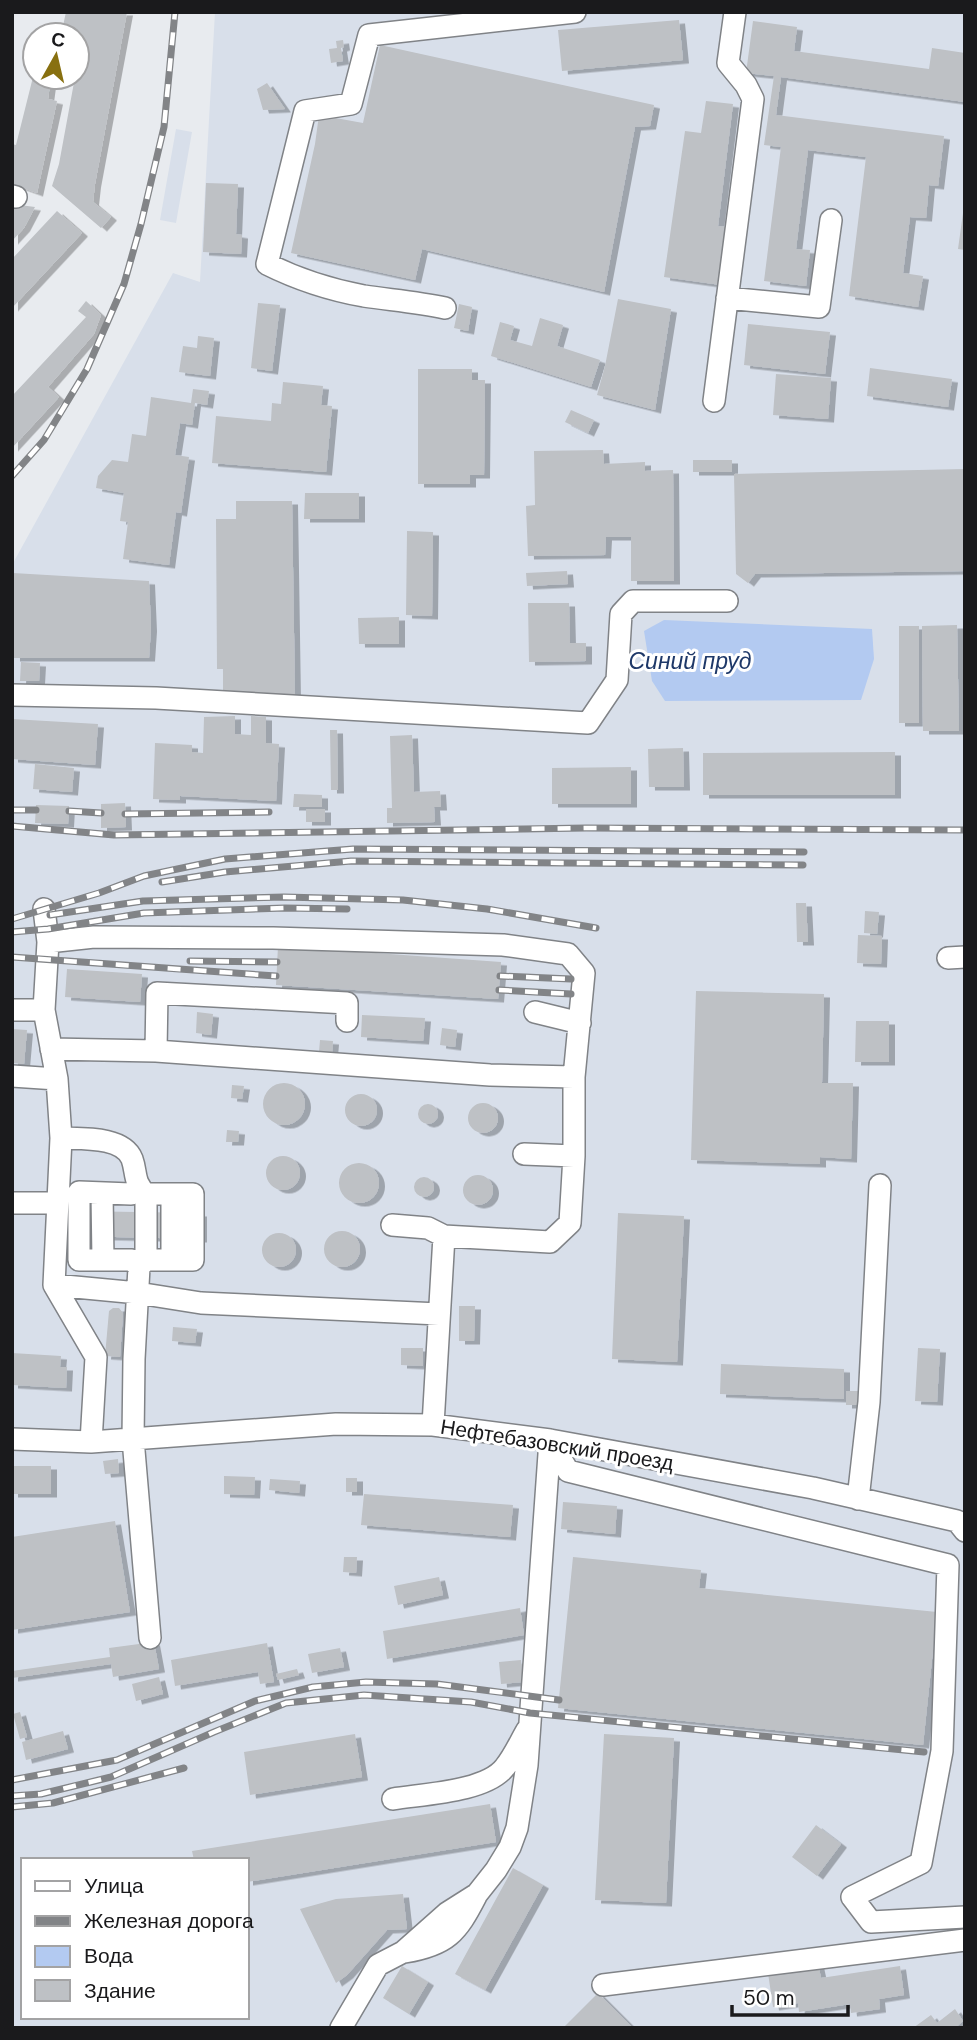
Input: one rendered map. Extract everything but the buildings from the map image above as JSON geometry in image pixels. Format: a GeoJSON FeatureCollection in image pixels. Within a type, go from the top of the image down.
{"type":"FeatureCollection","features":[{"type":"Feature","properties":{"kind":"street"},"geometry":{"type":"LineString","coordinates":[[445,309],[418,302],[363,295],[293,277],[267,264],[305,111],[351,104],[369,36],[575,12]]}},
{"type":"Feature","properties":{"kind":"street"},"geometry":{"type":"LineString","coordinates":[[714,401],[753,99],[746,85],[728,63],[735,12]]}},
{"type":"Feature","properties":{"kind":"street"},"geometry":{"type":"LineString","coordinates":[[727,298],[819,307],[831,220]]}},
{"type":"Feature","properties":{"kind":"street"},"geometry":{"type":"LineString","coordinates":[[12,695],[156,698],[588,723],[617,680],[621,614],[634,601],[727,601]]}},
{"type":"Feature","properties":{"kind":"street"},"geometry":{"type":"LineString","coordinates":[[44,909],[48,942],[44,1010],[57,1079],[61,1138],[54,1285],[96,1357],[91,1442]]}},
{"type":"Feature","properties":{"kind":"street"},"geometry":{"type":"LineString","coordinates":[[48,942],[94,937],[273,938],[503,945],[568,954],[584,973],[574,1077],[574,1156],[570,1223],[550,1242],[444,1236],[428,1228],[392,1225]]}},
{"type":"Feature","properties":{"kind":"street"},"geometry":{"type":"LineString","coordinates":[[156,1051],[157,993],[347,1003],[347,1021]]}},
{"type":"Feature","properties":{"kind":"street"},"geometry":{"type":"LineString","coordinates":[[12,1010],[44,1010]]}},
{"type":"Feature","properties":{"kind":"street"},"geometry":{"type":"LineString","coordinates":[[535,1012],[580,1023]]}},
{"type":"Feature","properties":{"kind":"street"},"geometry":{"type":"LineString","coordinates":[[51,1049],[156,1051],[490,1075],[574,1077]]}},
{"type":"Feature","properties":{"kind":"street"},"geometry":{"type":"LineString","coordinates":[[12,1076],[57,1079]]}},
{"type":"Feature","properties":{"kind":"street"},"geometry":{"type":"LineString","coordinates":[[61,1138],[113,1142],[131,1156],[138,1191],[139,1262],[133,1439],[150,1638]]}},
{"type":"Feature","properties":{"kind":"street"},"geometry":{"type":"LineString","coordinates":[[524,1154],[574,1156]]}},
{"type":"Feature","properties":{"kind":"street"},"geometry":{"type":"LineString","coordinates":[[858,1499],[869,1402],[880,1185]]}},
{"type":"Feature","properties":{"kind":"street"},"geometry":{"type":"LineString","coordinates":[[138,1191],[193,1194],[193,1260],[103,1260],[102,1193],[138,1191]]}},
{"type":"Feature","properties":{"kind":"street"},"geometry":{"type":"LineString","coordinates":[[12,1203],[58,1203]]}},
{"type":"Feature","properties":{"kind":"street"},"geometry":{"type":"LineString","coordinates":[[433,1425],[444,1236]]}},
{"type":"Feature","properties":{"kind":"street"},"geometry":{"type":"LineString","coordinates":[[54,1285],[138,1293],[201,1303],[439,1314]]}},
{"type":"Feature","properties":{"kind":"street","name":"Нефтебазовский проезд"},"geometry":{"type":"LineString","coordinates":[[12,1439],[91,1442],[336,1424],[433,1425],[550,1440],[962,1520]]}},
{"type":"Feature","properties":{"kind":"street"},"geometry":{"type":"LineString","coordinates":[[341,2028],[378,1965],[403,1952],[427,1948],[445,1940],[463,1921],[477,1894],[510,1846],[517,1828],[523,1799],[530,1725],[550,1440]]}},
{"type":"Feature","properties":{"kind":"street"},"geometry":{"type":"LineString","coordinates":[[550,1440],[568,1471],[948,1566],[942,1752],[921,1863],[852,1897],[871,1922],[965,1917]]}},
{"type":"Feature","properties":{"kind":"street"},"geometry":{"type":"LineString","coordinates":[[393,1799],[471,1787],[492,1780],[505,1768],[530,1725]]}},
{"type":"Feature","properties":{"kind":"street"},"geometry":{"type":"LineString","coordinates":[[603,1985],[965,1940]]}},
{"type":"Feature","properties":{"kind":"shaded area"},"geometry":{"type":"Polygon","coordinates":[[[215,12],[965,12],[965,2028],[12,2028],[12,565],[173,273],[200,282],[215,12]]]}},
{"type":"Feature","properties":{"kind":"shaded area"},"geometry":{"type":"Polygon","coordinates":[[[176,129],[192,132],[176,223],[160,220],[176,129]]]}},
{"type":"Feature","properties":{"kind":"water","name":"Синий пруд"},"geometry":{"type":"Polygon","coordinates":[[[664,620],[872,629],[874,659],[861,700],[665,701],[652,681],[644,631],[664,620]]]}},
{"type":"Feature","properties":{"kind":"railway"},"geometry":{"type":"LineString","coordinates":[[12,476],[44,440],[87,369],[124,284],[164,127],[175,12]]}},
{"type":"Feature","properties":{"kind":"railway"},"geometry":{"type":"LineString","coordinates":[[12,810],[36,810]]}},
{"type":"Feature","properties":{"kind":"railway"},"geometry":{"type":"LineString","coordinates":[[69,811],[101,813]]}},
{"type":"Feature","properties":{"kind":"railway"},"geometry":{"type":"LineString","coordinates":[[125,814],[269,812]]}},
{"type":"Feature","properties":{"kind":"railway"},"geometry":{"type":"LineString","coordinates":[[12,826],[114,835],[586,828],[965,830]]}},
{"type":"Feature","properties":{"kind":"railway"},"geometry":{"type":"LineString","coordinates":[[12,919],[99,893],[144,876],[225,859],[353,849],[804,852]]}},
{"type":"Feature","properties":{"kind":"railway"},"geometry":{"type":"LineString","coordinates":[[162,882],[225,872],[351,861],[803,865]]}},
{"type":"Feature","properties":{"kind":"railway"},"geometry":{"type":"LineString","coordinates":[[50,915],[143,901],[284,897],[403,900],[487,909],[596,928]]}},
{"type":"Feature","properties":{"kind":"railway"},"geometry":{"type":"LineString","coordinates":[[12,932],[48,929],[144,913],[285,908],[347,909]]}},
{"type":"Feature","properties":{"kind":"railway"},"geometry":{"type":"LineString","coordinates":[[12,957],[276,976]]}},
{"type":"Feature","properties":{"kind":"railway"},"geometry":{"type":"LineString","coordinates":[[190,961],[277,962]]}},
{"type":"Feature","properties":{"kind":"railway"},"geometry":{"type":"LineString","coordinates":[[500,976],[571,979]]}},
{"type":"Feature","properties":{"kind":"railway"},"geometry":{"type":"LineString","coordinates":[[499,990],[571,994]]}},
{"type":"Feature","properties":{"kind":"railway"},"geometry":{"type":"LineString","coordinates":[[12,1780],[117,1760],[255,1701],[313,1687],[366,1682],[437,1684],[559,1700]]}},
{"type":"Feature","properties":{"kind":"railway"},"geometry":{"type":"LineString","coordinates":[[12,1796],[41,1794],[111,1777],[286,1703],[364,1695],[471,1702],[530,1713],[924,1752]]}},
{"type":"Feature","properties":{"kind":"railway"},"geometry":{"type":"LineString","coordinates":[[12,1807],[53,1803],[184,1768]]}}]}
